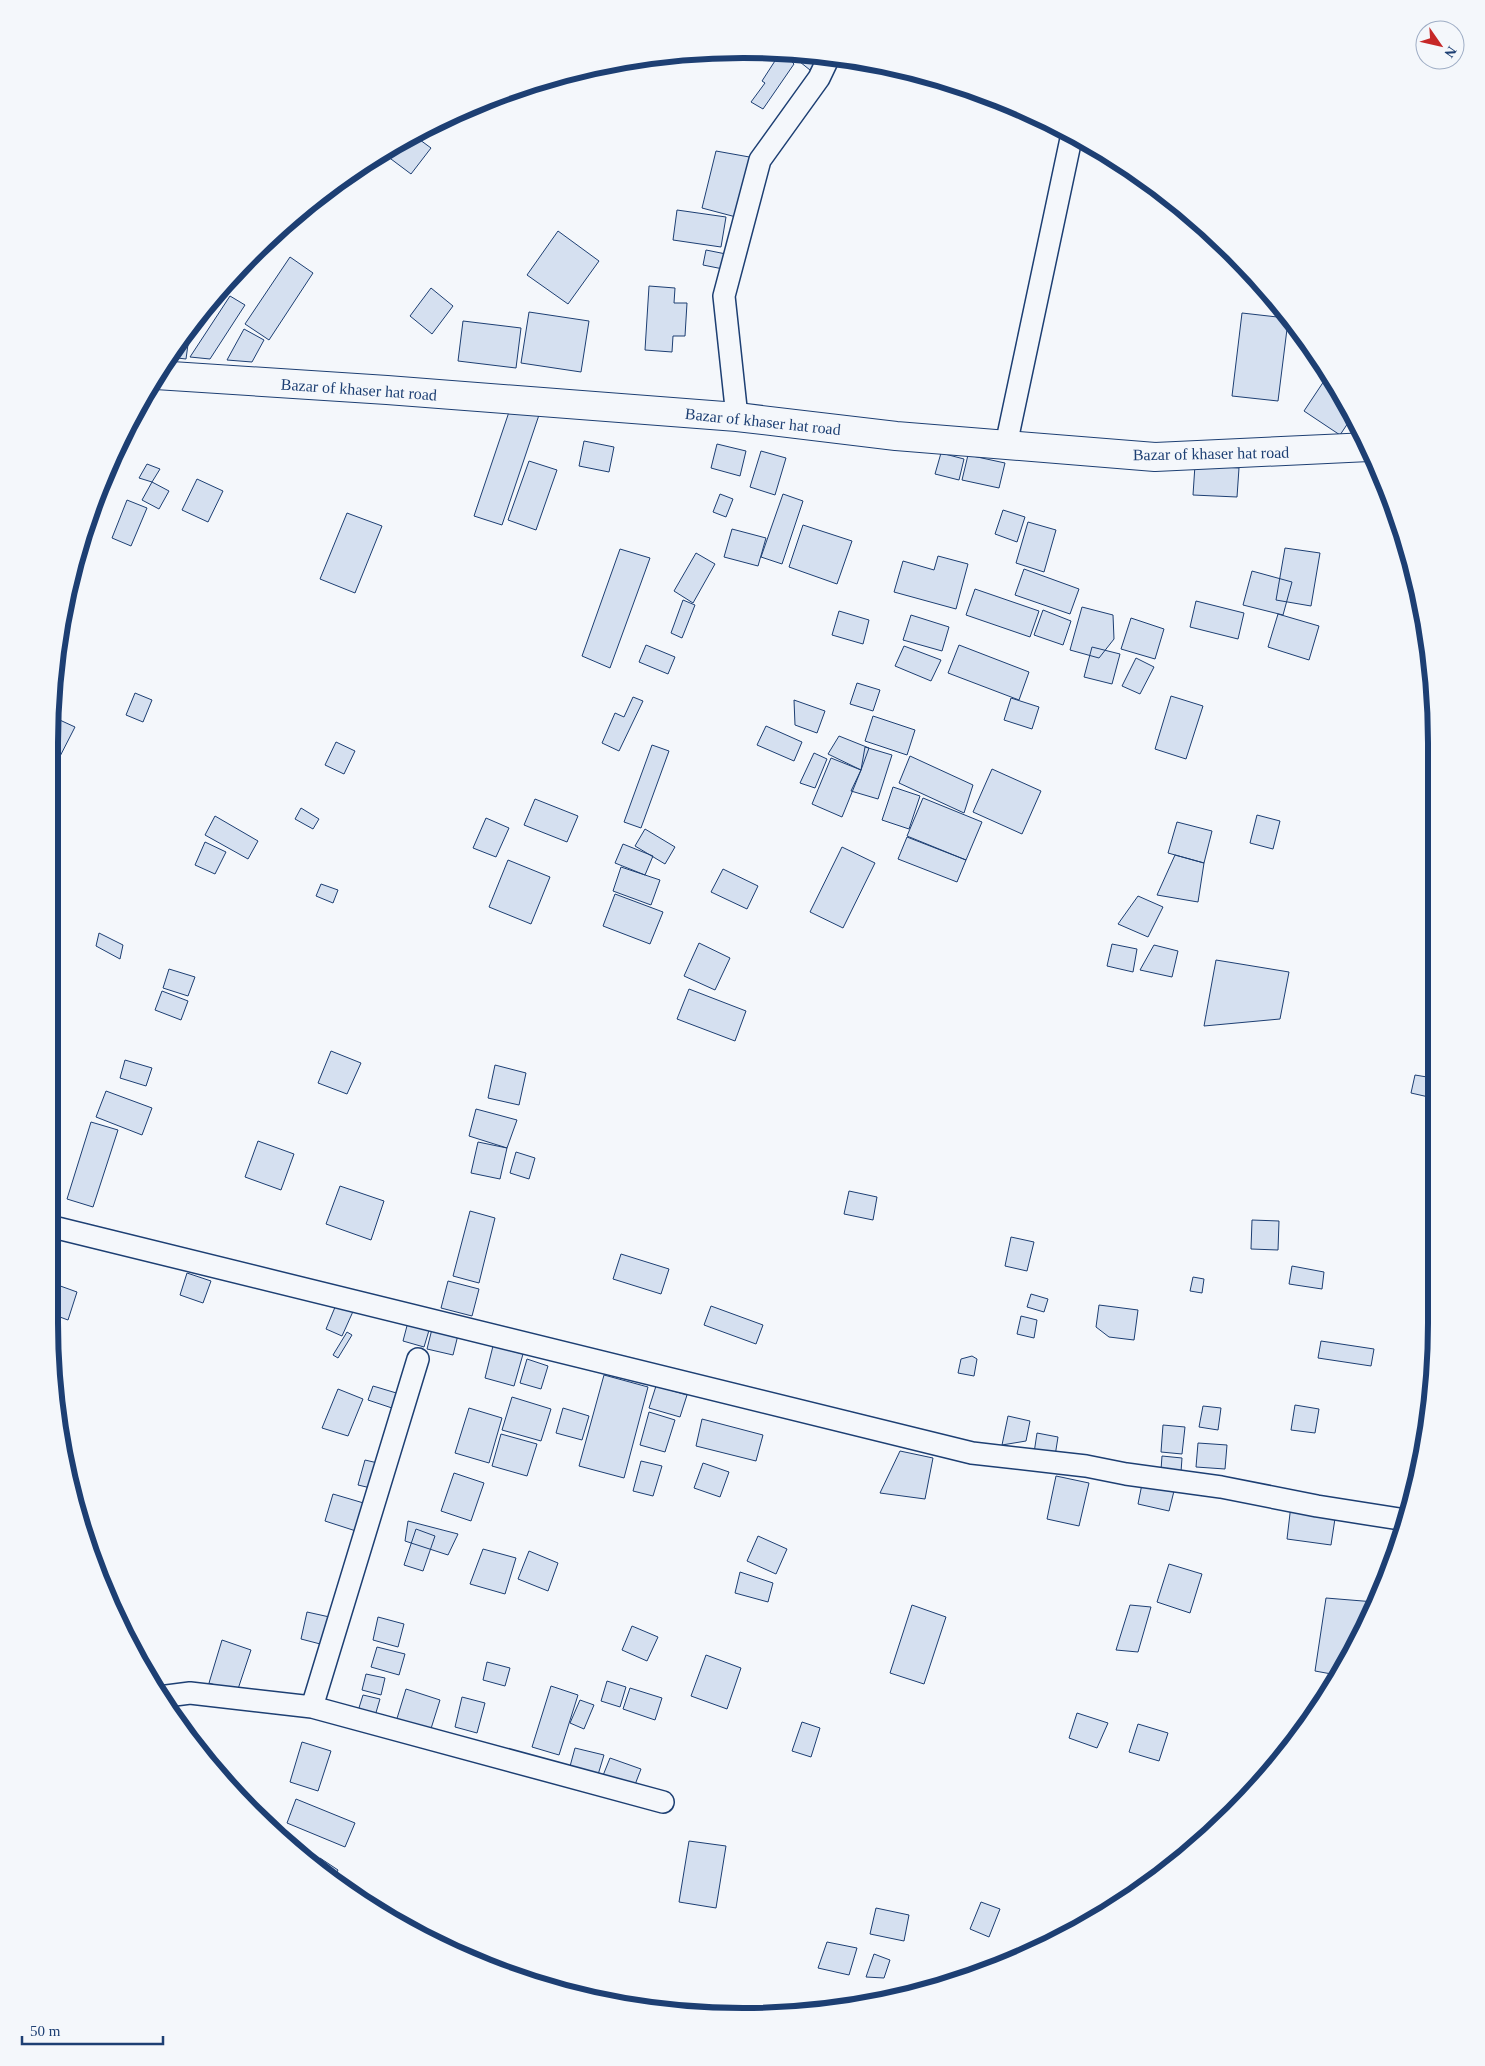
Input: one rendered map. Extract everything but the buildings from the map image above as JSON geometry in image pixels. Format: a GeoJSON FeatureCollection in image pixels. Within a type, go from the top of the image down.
{"type":"FeatureCollection","features":[{"type":"Feature","properties":{"kind":"main road","name":"Bazar of khaser hat road"},"geometry":{"type":"LineString","coordinates":[[164,376],[387,390],[737,417],[896,436],[1155,457],[1360,447]]}},
{"type":"Feature","properties":{"kind":"street"},"geometry":{"type":"LineString","coordinates":[[737,417],[724,296],[760,160],[819,78],[826,63]]}},
{"type":"Feature","properties":{"kind":"street"},"geometry":{"type":"LineString","coordinates":[[1006,445],[1070,141]]}},
{"type":"Feature","properties":{"kind":"street"},"geometry":{"type":"LineString","coordinates":[[58,1228],[972,1453],[1086,1466],[1126,1474],[1220,1487],[1317,1506],[1399,1519]]}},
{"type":"Feature","properties":{"kind":"street"},"geometry":{"type":"LineString","coordinates":[[312,1707],[418,1359]]}},
{"type":"Feature","properties":{"kind":"street"},"geometry":{"type":"LineString","coordinates":[[168,1696],[190,1693],[312,1707],[663,1802]]}}]}
